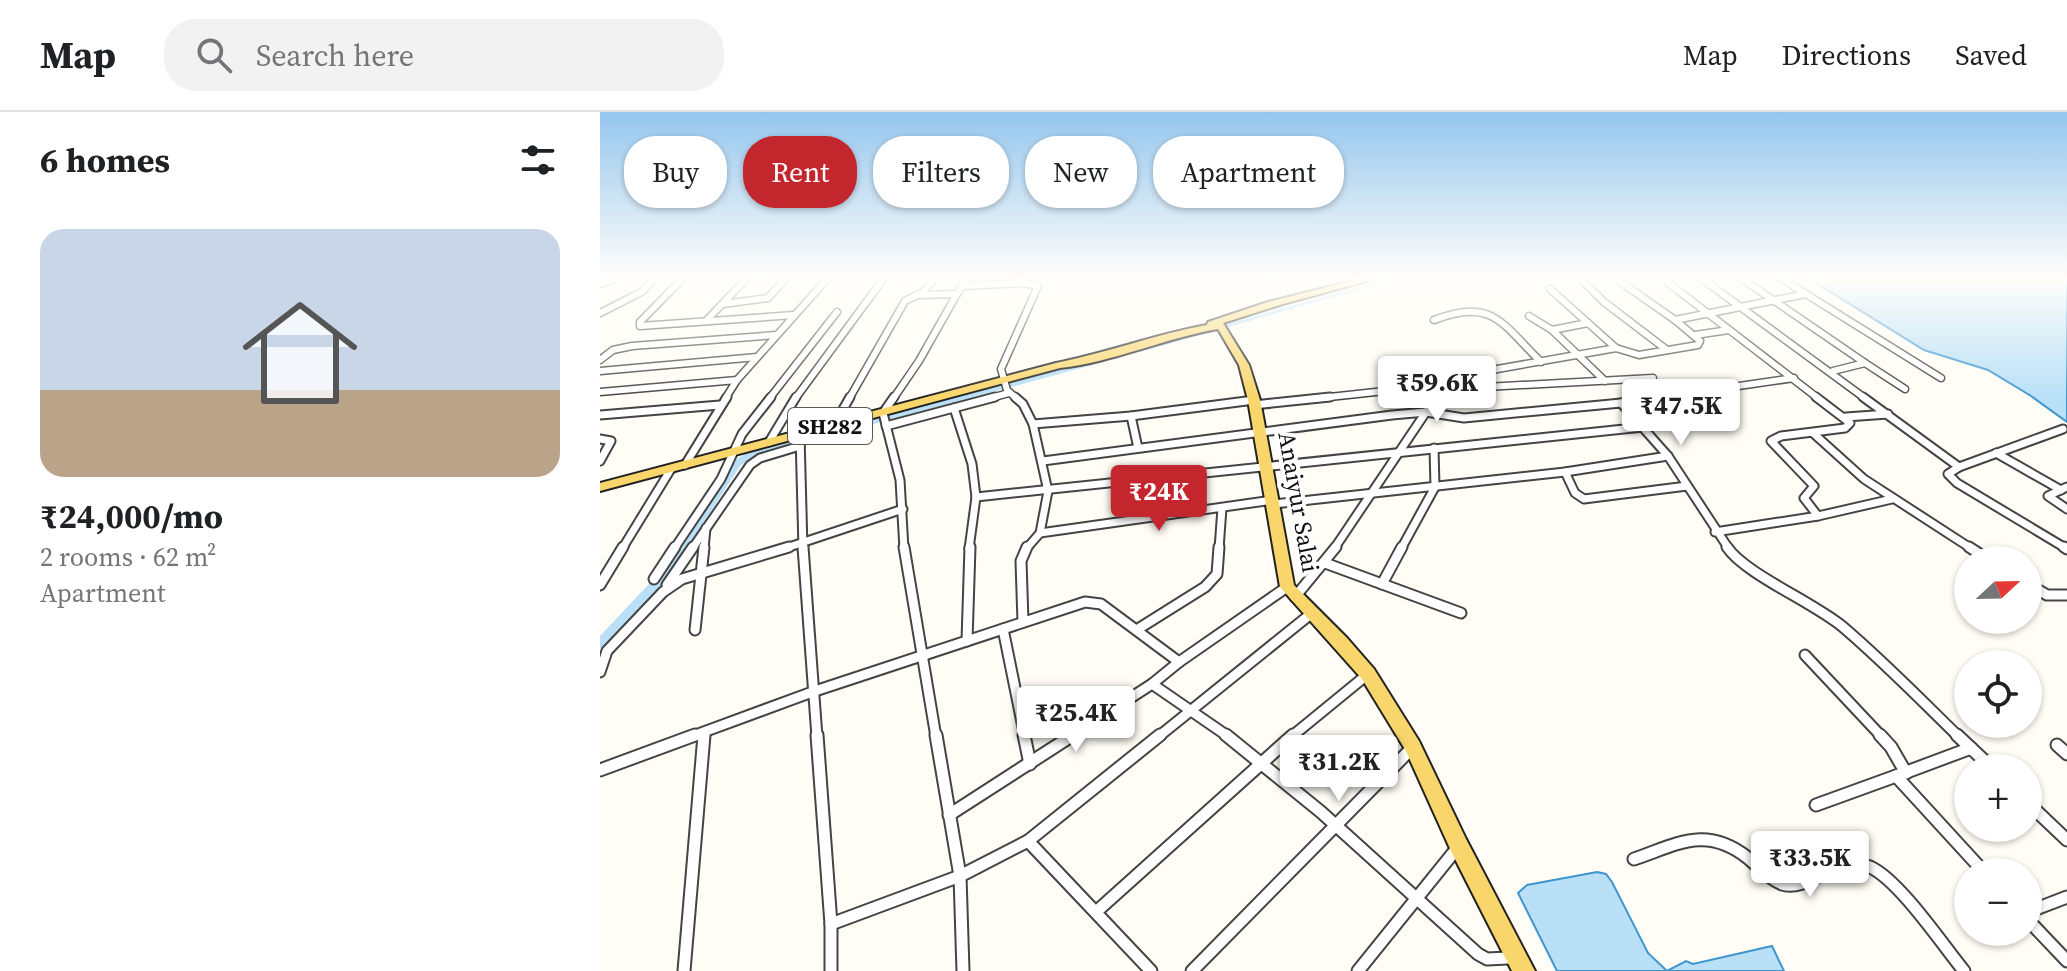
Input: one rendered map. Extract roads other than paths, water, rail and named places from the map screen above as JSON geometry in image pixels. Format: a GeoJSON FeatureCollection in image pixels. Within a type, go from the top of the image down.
{"type":"FeatureCollection","features":[{"type":"Feature","properties":{"kind":"main road","name":"SH282"},"geometry":{"type":"LineString","coordinates":[[602,489],[769,442],[800,440],[834,425],[885,419],[1006,387],[1060,365],[1078,363],[1153,338],[1224,325],[1240,318]]}},
{"type":"Feature","properties":{"kind":"main road","name":"SH282"},"geometry":{"type":"LineString","coordinates":[[1153,338],[1224,325],[1241,318]]}},
{"type":"Feature","properties":{"kind":"main road","name":"Anaiyur Salai"},"geometry":{"type":"LineString","coordinates":[[1224,325],[1244,365],[1254,403],[1273,502],[1280,564],[1291,592],[1368,674],[1413,746],[1489,904],[1515,967]]}},
{"type":"Feature","properties":{"kind":"street"},"geometry":{"type":"LineString","coordinates":[[645,318],[639,325],[749,318]]}},
{"type":"Feature","properties":{"kind":"street"},"geometry":{"type":"LineString","coordinates":[[706,321],[709,318]]}},
{"type":"Feature","properties":{"kind":"street"},"geometry":{"type":"LineString","coordinates":[[685,465],[737,380],[792,318]]}},
{"type":"Feature","properties":{"kind":"street"},"geometry":{"type":"LineString","coordinates":[[654,579],[721,479],[753,419],[832,318]]}},
{"type":"Feature","properties":{"kind":"street"},"geometry":{"type":"LineString","coordinates":[[769,442],[782,416],[854,318]]}},
{"type":"Feature","properties":{"kind":"street"},"geometry":{"type":"LineString","coordinates":[[834,425],[895,318]]}},
{"type":"Feature","properties":{"kind":"street"},"geometry":{"type":"LineString","coordinates":[[943,318],[885,419],[900,480],[905,558],[960,876],[963,971]]}},
{"type":"Feature","properties":{"kind":"street"},"geometry":{"type":"LineString","coordinates":[[1023,622],[1021,561],[1026,548],[1040,533],[1048,491],[1033,424],[1023,404],[1006,387],[1002,363],[1024,318]]}},
{"type":"Feature","properties":{"kind":"street"},"geometry":{"type":"LineString","coordinates":[[1434,320],[1440,318]]}},
{"type":"Feature","properties":{"kind":"street"},"geometry":{"type":"LineString","coordinates":[[1490,318],[1518,334],[1541,362]]}},
{"type":"Feature","properties":{"kind":"street"},"geometry":{"type":"LineString","coordinates":[[1532,318],[1552,330],[1605,381]]}},
{"type":"Feature","properties":{"kind":"street"},"geometry":{"type":"LineString","coordinates":[[1583,318],[1616,348],[1633,355],[1700,344],[1695,335],[1672,318]]}},
{"type":"Feature","properties":{"kind":"street"},"geometry":{"type":"LineString","coordinates":[[1626,318],[1667,350]]}},
{"type":"Feature","properties":{"kind":"street"},"geometry":{"type":"LineString","coordinates":[[1675,320],[1686,318]]}},
{"type":"Feature","properties":{"kind":"street"},"geometry":{"type":"LineString","coordinates":[[1713,318],[1850,423],[1845,428],[1781,436],[1771,441],[1814,486],[1804,498],[1818,516]]}},
{"type":"Feature","properties":{"kind":"street"},"geometry":{"type":"LineString","coordinates":[[1754,318],[1833,371],[1959,467]]}},
{"type":"Feature","properties":{"kind":"street"},"geometry":{"type":"LineString","coordinates":[[1797,318],[1905,389]]}},
{"type":"Feature","properties":{"kind":"street"},"geometry":{"type":"LineString","coordinates":[[1845,318],[1941,378]]}},
{"type":"Feature","properties":{"kind":"street"},"geometry":{"type":"LineString","coordinates":[[1552,330],[1588,323]]}},
{"type":"Feature","properties":{"kind":"street"},"geometry":{"type":"LineString","coordinates":[[1695,335],[1729,330]]}},
{"type":"Feature","properties":{"kind":"street"},"geometry":{"type":"LineString","coordinates":[[600,360],[613,350],[632,346],[776,335]]}},
{"type":"Feature","properties":{"kind":"street"},"geometry":{"type":"LineString","coordinates":[[949,815],[1152,684],[1179,662],[1291,592],[1325,563],[1426,412],[1449,389],[1471,375],[1616,348]]}},
{"type":"Feature","properties":{"kind":"street"},"geometry":{"type":"LineString","coordinates":[[600,371],[757,357]]}},
{"type":"Feature","properties":{"kind":"street"},"geometry":{"type":"LineString","coordinates":[[1833,371],[1865,363]]}},
{"type":"Feature","properties":{"kind":"street"},"geometry":{"type":"LineString","coordinates":[[1033,424],[1394,390],[1653,378]]}},
{"type":"Feature","properties":{"kind":"street"},"geometry":{"type":"LineString","coordinates":[[1043,461],[1426,412],[1464,418],[1621,403],[1794,378]]}},
{"type":"Feature","properties":{"kind":"street"},"geometry":{"type":"LineString","coordinates":[[600,392],[737,380]]}},
{"type":"Feature","properties":{"kind":"street"},"geometry":{"type":"LineString","coordinates":[[885,419],[954,408],[1006,387]]}},
{"type":"Feature","properties":{"kind":"street"},"geometry":{"type":"LineString","coordinates":[[1621,403],[1668,456],[1726,550],[1746,568],[1806,600],[1842,626],[1977,754]]}},
{"type":"Feature","properties":{"kind":"street"},"geometry":{"type":"LineString","coordinates":[[600,415],[720,405]]}},
{"type":"Feature","properties":{"kind":"street"},"geometry":{"type":"LineString","coordinates":[[954,408],[972,464],[976,497],[969,553],[967,641]]}},
{"type":"Feature","properties":{"kind":"street"},"geometry":{"type":"LineString","coordinates":[[1846,417],[1888,414]]}},
{"type":"Feature","properties":{"kind":"street"},"geometry":{"type":"LineString","coordinates":[[1131,416],[1138,448]]}},
{"type":"Feature","properties":{"kind":"street"},"geometry":{"type":"LineString","coordinates":[[976,497],[1400,450],[1643,427]]}},
{"type":"Feature","properties":{"kind":"street"},"geometry":{"type":"LineString","coordinates":[[2063,429],[1959,467],[1948,474],[1957,483],[2067,549]]}},
{"type":"Feature","properties":{"kind":"street"},"geometry":{"type":"LineString","coordinates":[[1813,433],[1841,461],[1892,499],[1967,546]]}},
{"type":"Feature","properties":{"kind":"street"},"geometry":{"type":"LineString","coordinates":[[600,439],[611,441],[600,461]]}},
{"type":"Feature","properties":{"kind":"street"},"geometry":{"type":"LineString","coordinates":[[600,672],[607,651],[663,592],[754,461],[800,440],[803,543],[831,924],[831,971]]}},
{"type":"Feature","properties":{"kind":"street"},"geometry":{"type":"LineString","coordinates":[[1382,584],[1435,487],[1434,448]]}},
{"type":"Feature","properties":{"kind":"street"},"geometry":{"type":"LineString","coordinates":[[1996,453],[2064,488]]}},
{"type":"Feature","properties":{"kind":"street"},"geometry":{"type":"LineString","coordinates":[[1040,533],[1273,502],[1565,472],[1668,456]]}},
{"type":"Feature","properties":{"kind":"street"},"geometry":{"type":"LineString","coordinates":[[600,585],[671,469]]}},
{"type":"Feature","properties":{"kind":"street"},"geometry":{"type":"LineString","coordinates":[[1565,472],[1575,493],[1584,499],[1687,486]]}},
{"type":"Feature","properties":{"kind":"street"},"geometry":{"type":"LineString","coordinates":[[2064,488],[2048,496],[2067,509]]}},
{"type":"Feature","properties":{"kind":"street"},"geometry":{"type":"LineString","coordinates":[[1715,532],[1818,516],[1892,499]]}},
{"type":"Feature","properties":{"kind":"street"},"geometry":{"type":"LineString","coordinates":[[1138,629],[1205,587],[1217,574],[1222,508]]}},
{"type":"Feature","properties":{"kind":"street"},"geometry":{"type":"LineString","coordinates":[[663,592],[682,579],[702,572],[803,543],[903,509]]}},
{"type":"Feature","properties":{"kind":"street"},"geometry":{"type":"LineString","coordinates":[[695,630],[706,528]]}},
{"type":"Feature","properties":{"kind":"street"},"geometry":{"type":"LineString","coordinates":[[1325,563],[1461,613]]}},
{"type":"Feature","properties":{"kind":"street"},"geometry":{"type":"LineString","coordinates":[[2042,592],[2067,595]]}},
{"type":"Feature","properties":{"kind":"street"},"geometry":{"type":"LineString","coordinates":[[600,770],[815,691],[1093,602],[1138,629],[1179,662]]}},
{"type":"Feature","properties":{"kind":"street"},"geometry":{"type":"LineString","coordinates":[[831,924],[960,876],[1028,841],[1312,613]]}},
{"type":"Feature","properties":{"kind":"street"},"geometry":{"type":"LineString","coordinates":[[1003,629],[1030,764]]}},
{"type":"Feature","properties":{"kind":"street"},"geometry":{"type":"LineString","coordinates":[[1805,655],[1891,747],[1901,774],[1972,858]]}},
{"type":"Feature","properties":{"kind":"street"},"geometry":{"type":"LineString","coordinates":[[1097,911],[1260,762],[1368,674]]}},
{"type":"Feature","properties":{"kind":"street"},"geometry":{"type":"LineString","coordinates":[[1152,684],[1191,708],[1339,825],[1478,954],[1515,967]]}},
{"type":"Feature","properties":{"kind":"street"},"geometry":{"type":"LineString","coordinates":[[684,971],[704,733]]}},
{"type":"Feature","properties":{"kind":"street"},"geometry":{"type":"LineString","coordinates":[[2057,745],[2067,754]]}},
{"type":"Feature","properties":{"kind":"street"},"geometry":{"type":"LineString","coordinates":[[1192,971],[1339,825],[1413,746]]}},
{"type":"Feature","properties":{"kind":"street"},"geometry":{"type":"LineString","coordinates":[[1816,805],[1971,748]]}},
{"type":"Feature","properties":{"kind":"street"},"geometry":{"type":"LineString","coordinates":[[2042,816],[2067,840]]}},
{"type":"Feature","properties":{"kind":"street"},"geometry":{"type":"LineString","coordinates":[[1634,859],[1710,837],[1727,841],[1768,875],[1787,885],[1801,883],[1848,862],[1863,864],[1879,871],[1892,883],[1964,971]]}},
{"type":"Feature","properties":{"kind":"street"},"geometry":{"type":"LineString","coordinates":[[1028,841],[1151,971]]}},
{"type":"Feature","properties":{"kind":"street"},"geometry":{"type":"LineString","coordinates":[[1358,971],[1459,846]]}},
{"type":"Feature","properties":{"kind":"street"},"geometry":{"type":"LineString","coordinates":[[2042,907],[2067,897]]}},
{"type":"Feature","properties":{"kind":"street"},"geometry":{"type":"LineString","coordinates":[[2042,935],[2067,961]]}},
{"type":"Feature","properties":{"kind":"water"},"geometry":{"type":"Polygon","coordinates":[[[1873,318],[2067,318],[2067,422],[1988,370],[1924,350],[1873,318]]]}},
{"type":"Feature","properties":{"kind":"water"},"geometry":{"type":"Polygon","coordinates":[[[1597,872],[1606,874],[1612,882],[1648,953],[1667,971],[1557,971],[1518,893],[1527,885],[1597,872]]]}},
{"type":"Feature","properties":{"kind":"water"},"geometry":{"type":"Polygon","coordinates":[[[1772,946],[1784,971],[1667,971],[1686,961],[1693,964],[1772,946]]]}},
{"type":"Feature","properties":{"kind":"waterway"},"geometry":{"type":"LineString","coordinates":[[1137,350],[1253,318]]}},
{"type":"Feature","properties":{"kind":"waterway"},"geometry":{"type":"LineString","coordinates":[[600,644],[665,574],[736,464],[749,455],[1101,360]]}}]}
